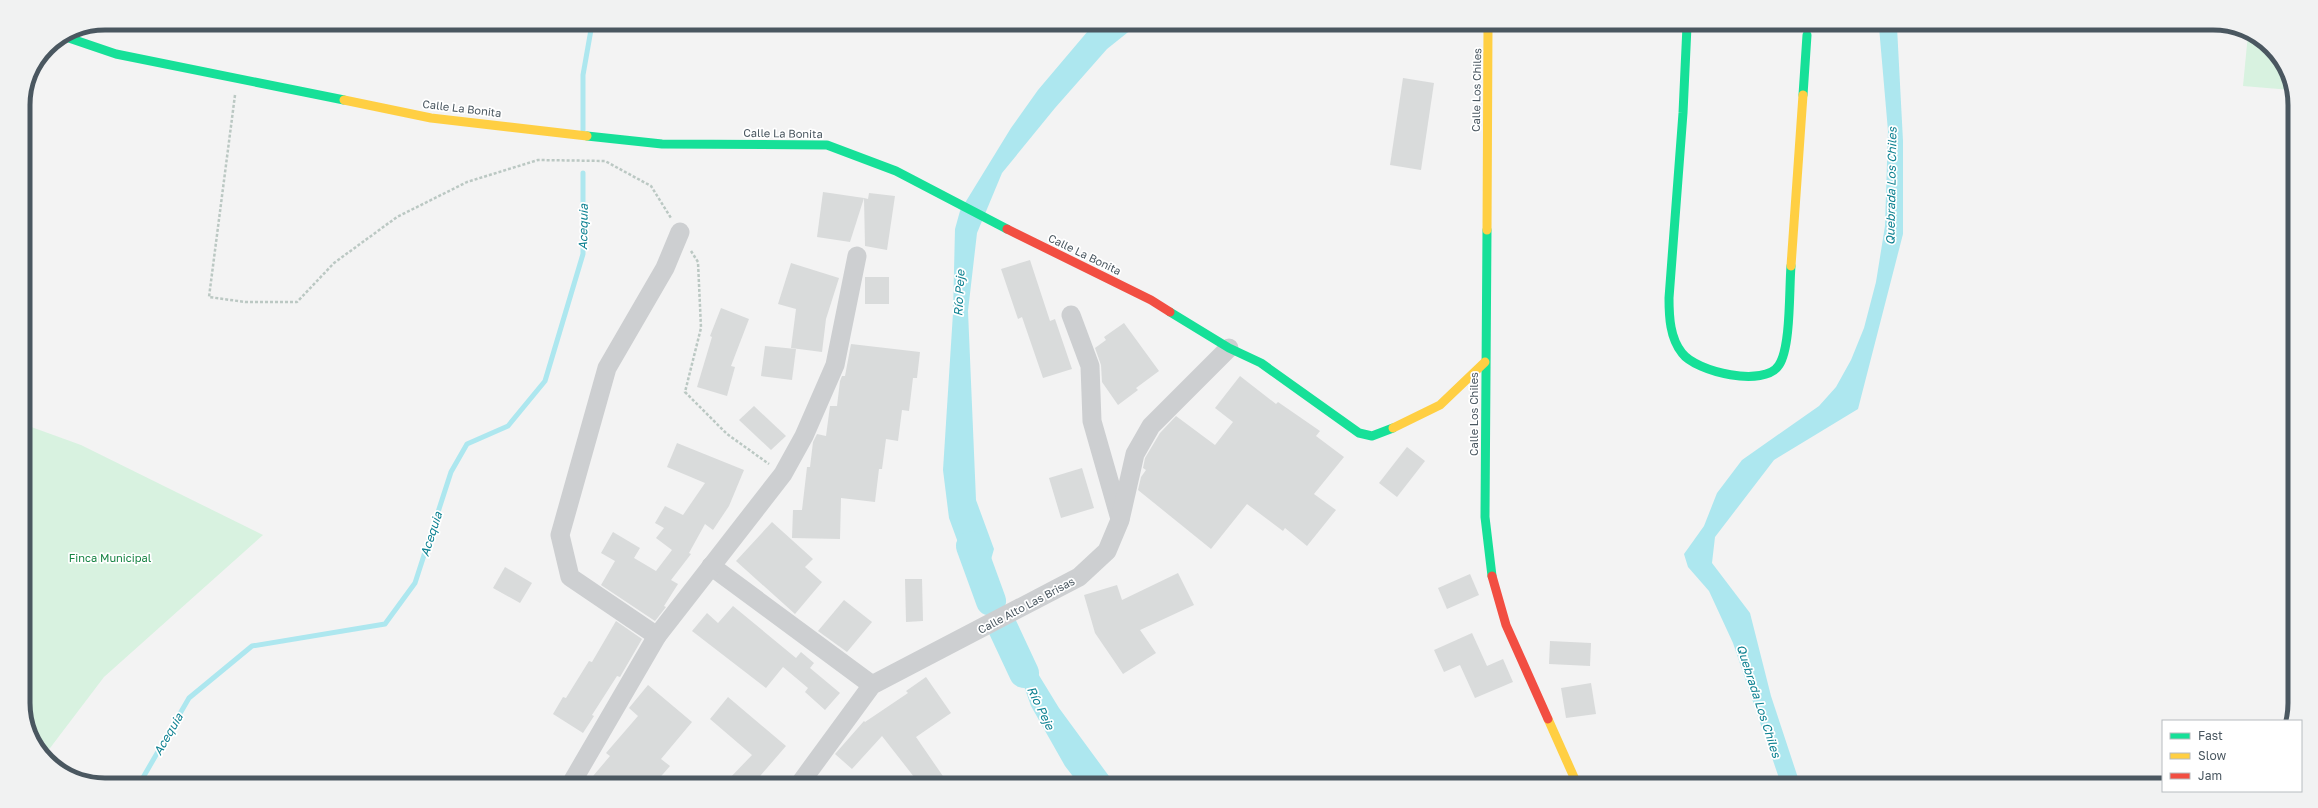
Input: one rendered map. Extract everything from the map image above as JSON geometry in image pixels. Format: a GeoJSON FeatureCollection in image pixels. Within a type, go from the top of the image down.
{"type":"FeatureCollection","features":[{"type":"Feature","properties":{"kind":"street","name":"Calle Los Chiles"},"geometry":{"type":"LineString","coordinates":[[1488,30],[1485,517],[1490,575],[1506,625],[1574,778]]}},
{"type":"Feature","properties":{"kind":"street"},"geometry":{"type":"LineString","coordinates":[[1687,30],[1683,113],[1669,298],[1670,322],[1673,340],[1683,356],[1695,365],[1728,374],[1751,376],[1772,372],[1781,363],[1785,352],[1807,36]]}},
{"type":"Feature","properties":{"kind":"street","name":"Calle La Bonita"},"geometry":{"type":"LineString","coordinates":[[71,39],[116,54],[237,77],[431,118],[662,144],[828,145],[896,171],[1003,227],[1151,300],[1230,348],[1262,363],[1359,433],[1372,436],[1412,420],[1440,405],[1485,362]]}},
{"type":"Feature","properties":{"kind":"street"},"geometry":{"type":"LineString","coordinates":[[657,636],[570,577],[560,535],[607,368],[665,268],[680,232]]}},
{"type":"Feature","properties":{"kind":"street"},"geometry":{"type":"LineString","coordinates":[[574,778],[657,636],[784,474],[804,436],[836,365],[858,256]]}},
{"type":"Feature","properties":{"kind":"street"},"geometry":{"type":"LineString","coordinates":[[1071,315],[1090,366],[1092,421],[1104,456],[1120,520]]}},
{"type":"Feature","properties":{"kind":"street","name":"Calle Alto Las Brisas"},"geometry":{"type":"LineString","coordinates":[[804,778],[872,685],[1079,577],[1106,551],[1120,520],[1135,454],[1151,426],[1230,348]]}},
{"type":"Feature","properties":{"kind":"street"},"geometry":{"type":"LineString","coordinates":[[711,566],[872,685]]}},
{"type":"Feature","properties":{"kind":"path"},"geometry":{"type":"LineString","coordinates":[[237,77],[209,297],[245,302],[297,302],[334,264],[397,217],[467,182],[538,160],[605,161],[651,186],[698,262],[701,328],[685,392],[726,434],[784,474]]}},
{"type":"Feature","properties":{"kind":"green space"},"geometry":{"type":"Polygon","coordinates":[[[2248,39],[2259,45],[2273,59],[2278,67],[2287,90],[2243,86],[2248,39]]]}},
{"type":"Feature","properties":{"kind":"green space","name":"Finca Municipal"},"geometry":{"type":"Polygon","coordinates":[[[30,427],[81,445],[263,535],[104,677],[47,751],[36,732],[30,708],[30,427]]]}},
{"type":"Feature","properties":{"kind":"water"},"geometry":{"type":"Polygon","coordinates":[[[1089,30],[1131,30],[1107,49],[1055,108],[1002,173],[977,233],[968,311],[976,500],[994,549],[984,584],[971,578],[949,518],[943,470],[953,313],[955,229],[960,211],[1011,128],[1038,90],[1089,30]]]}},
{"type":"Feature","properties":{"kind":"water","name":"Quebrada Los Chiles"},"geometry":{"type":"Polygon","coordinates":[[[1879,30],[1897,30],[1903,141],[1903,234],[1858,409],[1774,460],[1715,537],[1712,563],[1750,613],[1771,696],[1798,778],[1779,778],[1733,643],[1709,591],[1688,567],[1684,554],[1704,526],[1717,493],[1742,460],[1819,406],[1836,387],[1851,360],[1864,328],[1876,282],[1885,226],[1888,131],[1879,30]]]}},
{"type":"Feature","properties":{"kind":"water"},"geometry":{"type":"Polygon","coordinates":[[[1006,635],[1029,659],[1059,708],[1110,778],[1074,778],[1065,766],[1031,706],[1006,635]]]}},
{"type":"Feature","properties":{"kind":"building"},"geometry":{"type":"Polygon","coordinates":[[[1403,78],[1434,83],[1421,170],[1390,165],[1403,78]]]}},
{"type":"Feature","properties":{"kind":"building"},"geometry":{"type":"Polygon","coordinates":[[[823,192],[864,198],[850,242],[817,237],[823,192]]]}},
{"type":"Feature","properties":{"kind":"building"},"geometry":{"type":"Polygon","coordinates":[[[869,193],[895,196],[887,250],[865,246],[864,198],[868,199],[869,193]]]}},
{"type":"Feature","properties":{"kind":"building"},"geometry":{"type":"Polygon","coordinates":[[[1030,260],[1050,321],[1055,319],[1072,369],[1043,378],[1022,317],[1018,319],[1001,269],[1030,260]]]}},
{"type":"Feature","properties":{"kind":"building"},"geometry":{"type":"Polygon","coordinates":[[[791,263],[839,278],[826,319],[822,352],[791,348],[796,309],[778,304],[791,263]]]}},
{"type":"Feature","properties":{"kind":"building"},"geometry":{"type":"Polygon","coordinates":[[[865,277],[889,277],[889,304],[865,304],[865,277]]]}},
{"type":"Feature","properties":{"kind":"building"},"geometry":{"type":"Polygon","coordinates":[[[721,308],[749,319],[731,366],[735,367],[727,396],[697,387],[712,337],[710,336],[721,308]]]}},
{"type":"Feature","properties":{"kind":"building"},"geometry":{"type":"Polygon","coordinates":[[[1124,323],[1159,371],[1136,388],[1138,390],[1118,405],[1102,382],[1101,365],[1095,348],[1106,340],[1104,337],[1124,323]]]}},
{"type":"Feature","properties":{"kind":"building"},"geometry":{"type":"Polygon","coordinates":[[[851,344],[920,352],[917,378],[913,378],[909,411],[902,410],[898,441],[886,439],[882,469],[879,469],[875,502],[841,498],[840,539],[792,538],[793,510],[802,510],[807,467],[810,467],[813,442],[817,434],[826,436],[830,406],[837,406],[840,381],[842,376],[845,376],[851,344]]]}},
{"type":"Feature","properties":{"kind":"building"},"geometry":{"type":"Polygon","coordinates":[[[765,346],[796,349],[792,380],[761,376],[765,346]]]}},
{"type":"Feature","properties":{"kind":"building"},"geometry":{"type":"Polygon","coordinates":[[[1240,376],[1276,404],[1278,402],[1320,431],[1316,436],[1344,457],[1314,494],[1336,510],[1307,546],[1285,528],[1283,531],[1247,504],[1211,549],[1138,490],[1141,477],[1146,470],[1143,468],[1145,458],[1160,433],[1176,416],[1215,445],[1233,422],[1215,408],[1240,376]]]}},
{"type":"Feature","properties":{"kind":"building"},"geometry":{"type":"Polygon","coordinates":[[[754,406],[786,436],[771,450],[739,420],[754,406]]]}},
{"type":"Feature","properties":{"kind":"building"},"geometry":{"type":"Polygon","coordinates":[[[677,443],[744,470],[729,506],[713,530],[705,524],[689,553],[691,554],[671,580],[678,584],[664,606],[666,607],[655,621],[601,585],[615,561],[601,553],[613,532],[640,548],[634,558],[656,571],[672,550],[656,538],[664,528],[655,523],[665,506],[683,515],[705,483],[667,467],[677,443]]]}},
{"type":"Feature","properties":{"kind":"building"},"geometry":{"type":"Polygon","coordinates":[[[1407,447],[1425,461],[1397,497],[1379,483],[1407,447]]]}},
{"type":"Feature","properties":{"kind":"building"},"geometry":{"type":"Polygon","coordinates":[[[1082,468],[1094,508],[1061,518],[1049,478],[1082,468]]]}},
{"type":"Feature","properties":{"kind":"building"},"geometry":{"type":"Polygon","coordinates":[[[772,522],[813,559],[805,567],[822,582],[795,614],[736,561],[772,522]]]}},
{"type":"Feature","properties":{"kind":"building"},"geometry":{"type":"Polygon","coordinates":[[[505,567],[532,583],[520,603],[493,588],[505,567]]]}},
{"type":"Feature","properties":{"kind":"building"},"geometry":{"type":"Polygon","coordinates":[[[1178,573],[1194,605],[1140,630],[1156,653],[1123,674],[1095,633],[1084,595],[1117,585],[1122,600],[1178,573]]]}},
{"type":"Feature","properties":{"kind":"building"},"geometry":{"type":"Polygon","coordinates":[[[1470,574],[1479,595],[1447,609],[1438,588],[1470,574]]]}},
{"type":"Feature","properties":{"kind":"building"},"geometry":{"type":"Polygon","coordinates":[[[905,579],[922,579],[923,621],[906,622],[905,579]]]}},
{"type":"Feature","properties":{"kind":"building"},"geometry":{"type":"Polygon","coordinates":[[[844,600],[872,622],[847,652],[818,631],[844,600]]]}},
{"type":"Feature","properties":{"kind":"building"},"geometry":{"type":"Polygon","coordinates":[[[733,606],[796,658],[801,652],[814,663],[810,668],[840,693],[825,710],[805,692],[808,688],[783,667],[766,688],[692,631],[707,613],[718,623],[733,606]]]}},
{"type":"Feature","properties":{"kind":"building"},"geometry":{"type":"Polygon","coordinates":[[[616,621],[642,639],[620,677],[617,676],[592,715],[594,716],[583,733],[553,714],[563,697],[566,698],[589,661],[592,662],[616,621]]]}},
{"type":"Feature","properties":{"kind":"building"},"geometry":{"type":"Polygon","coordinates":[[[1472,633],[1487,666],[1503,659],[1513,682],[1475,698],[1460,665],[1444,672],[1434,650],[1472,633]]]}},
{"type":"Feature","properties":{"kind":"building"},"geometry":{"type":"Polygon","coordinates":[[[1550,641],[1591,643],[1590,666],[1549,664],[1550,641]]]}},
{"type":"Feature","properties":{"kind":"building"},"geometry":{"type":"Polygon","coordinates":[[[926,677],[951,713],[916,737],[944,778],[915,778],[882,736],[852,769],[835,754],[864,721],[865,722],[908,693],[906,691],[926,677]]]}},
{"type":"Feature","properties":{"kind":"building"},"geometry":{"type":"Polygon","coordinates":[[[1591,683],[1596,714],[1566,718],[1561,688],[1591,683]]]}},
{"type":"Feature","properties":{"kind":"building"},"geometry":{"type":"Polygon","coordinates":[[[648,685],[692,722],[661,759],[670,766],[660,778],[591,778],[610,756],[606,753],[638,716],[629,708],[648,685]]]}},
{"type":"Feature","properties":{"kind":"building"},"geometry":{"type":"Polygon","coordinates":[[[728,697],[786,746],[758,778],[730,778],[752,755],[710,719],[728,697]]]}},
{"type":"Feature","properties":{"kind":"waterway","name":"Acequia"},"geometry":{"type":"LineString","coordinates":[[583,130],[583,75],[591,30]]}},
{"type":"Feature","properties":{"kind":"waterway","name":"Acequia"},"geometry":{"type":"LineString","coordinates":[[143,778],[189,698],[252,646],[385,624],[415,583],[451,472],[467,444],[508,426],[545,381],[583,254],[583,173]]}},
{"type":"Feature","properties":{"kind":"waterway","name":"Río Peje"},"geometry":{"type":"LineString","coordinates":[[971,546],[991,601]]}},
{"type":"Feature","properties":{"kind":"waterway","name":"Río Peje"},"geometry":{"type":"LineString","coordinates":[[1002,626],[1024,673]]}},
{"type":"Feature","properties":{"kind":"traffic: fast"},"geometry":{"type":"LineString","coordinates":[[1687,30],[1683,113],[1669,298],[1670,320],[1673,334],[1682,353],[1690,360],[1701,366],[1730,375],[1760,376],[1771,372],[1779,365],[1786,345],[1789,318],[1791,266]]}},
{"type":"Feature","properties":{"kind":"traffic: fast"},"geometry":{"type":"LineString","coordinates":[[1803,95],[1807,35]]}},
{"type":"Feature","properties":{"kind":"traffic: fast"},"geometry":{"type":"LineString","coordinates":[[71,39],[116,54],[344,100]]}},
{"type":"Feature","properties":{"kind":"traffic: fast"},"geometry":{"type":"LineString","coordinates":[[587,136],[662,144],[827,145],[896,171],[1007,229]]}},
{"type":"Feature","properties":{"kind":"traffic: fast"},"geometry":{"type":"LineString","coordinates":[[1487,230],[1485,517],[1492,576]]}},
{"type":"Feature","properties":{"kind":"traffic: fast"},"geometry":{"type":"LineString","coordinates":[[1170,312],[1229,348],[1261,363],[1359,433],[1372,436],[1393,428]]}},
{"type":"Feature","properties":{"kind":"traffic: slow"},"geometry":{"type":"LineString","coordinates":[[1487,230],[1488,30]]}},
{"type":"Feature","properties":{"kind":"traffic: slow"},"geometry":{"type":"LineString","coordinates":[[1791,266],[1803,95]]}},
{"type":"Feature","properties":{"kind":"traffic: slow"},"geometry":{"type":"LineString","coordinates":[[344,100],[431,118],[587,136]]}},
{"type":"Feature","properties":{"kind":"traffic: slow"},"geometry":{"type":"LineString","coordinates":[[1393,428],[1440,405],[1485,362]]}},
{"type":"Feature","properties":{"kind":"traffic: slow"},"geometry":{"type":"LineString","coordinates":[[1548,719],[1574,778]]}},
{"type":"Feature","properties":{"kind":"traffic: jam"},"geometry":{"type":"LineString","coordinates":[[1007,229],[1151,300],[1170,312]]}},
{"type":"Feature","properties":{"kind":"traffic: jam"},"geometry":{"type":"LineString","coordinates":[[1492,576],[1506,625],[1548,719]]}}]}
